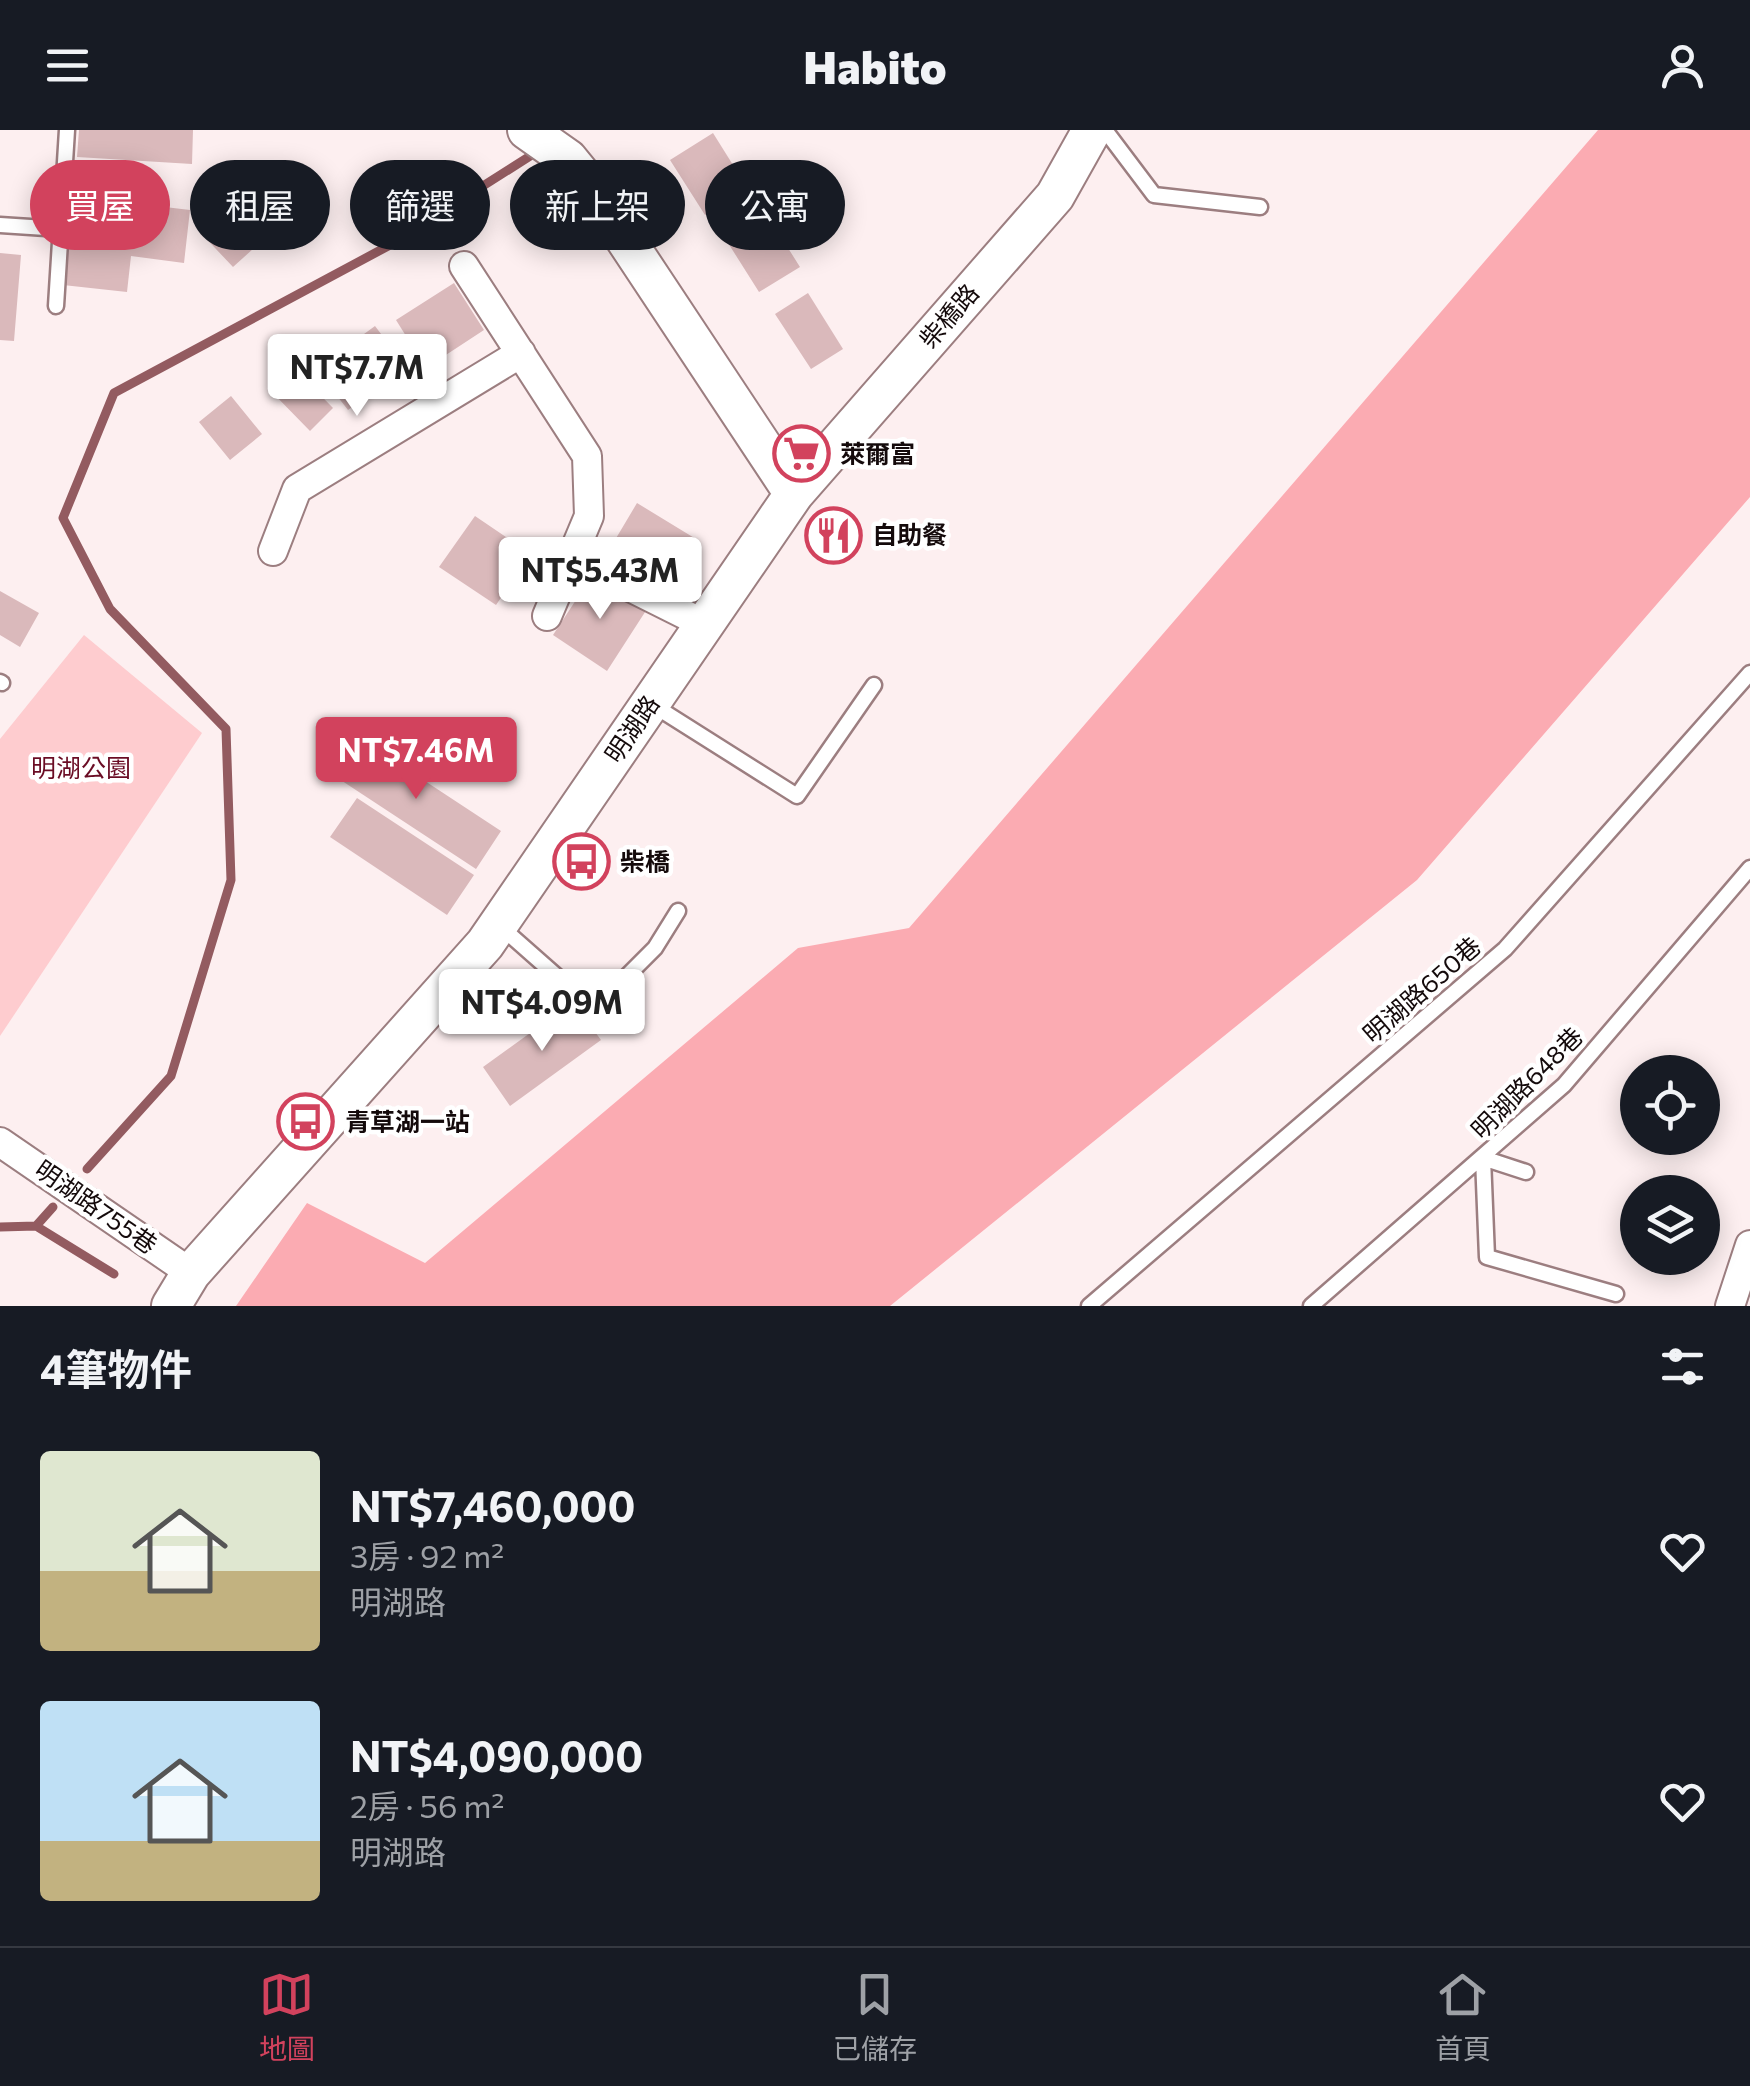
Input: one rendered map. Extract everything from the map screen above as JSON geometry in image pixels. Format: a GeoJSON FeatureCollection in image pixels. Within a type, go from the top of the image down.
{"type":"FeatureCollection","features":[{"type":"Feature","properties":{"kind":"main road","name":"柴橋路"},"geometry":{"type":"LineString","coordinates":[[794,494],[1055,196],[1092,130]]}},
{"type":"Feature","properties":{"kind":"main road"},"geometry":{"type":"LineString","coordinates":[[528,131],[568,159],[794,494]]}},
{"type":"Feature","properties":{"kind":"main road","name":"明湖路"},"geometry":{"type":"LineString","coordinates":[[171,1306],[191,1273],[499,926],[794,494]]}},
{"type":"Feature","properties":{"kind":"street"},"geometry":{"type":"LineString","coordinates":[[464,266],[587,456],[589,516],[547,616]]}},
{"type":"Feature","properties":{"kind":"street"},"geometry":{"type":"LineString","coordinates":[[273,551],[297,489],[520,353]]}},
{"type":"Feature","properties":{"kind":"street"},"geometry":{"type":"LineString","coordinates":[[572,558],[704,624]]}},
{"type":"Feature","properties":{"kind":"street","name":"明湖路755巷"},"geometry":{"type":"LineString","coordinates":[[0,1142],[191,1273]]}},
{"type":"Feature","properties":{"kind":"street"},"geometry":{"type":"LineString","coordinates":[[1730,1306],[1750,1245]]}},
{"type":"Feature","properties":{"kind":"lane"},"geometry":{"type":"LineString","coordinates":[[65,160],[67,130]]}},
{"type":"Feature","properties":{"kind":"lane"},"geometry":{"type":"LineString","coordinates":[[1105,130],[1154,195],[1260,208]]}},
{"type":"Feature","properties":{"kind":"lane"},"geometry":{"type":"LineString","coordinates":[[0,225],[30,227]]}},
{"type":"Feature","properties":{"kind":"lane"},"geometry":{"type":"LineString","coordinates":[[56,306],[60,250]]}},
{"type":"Feature","properties":{"kind":"lane","name":"明湖路650巷"},"geometry":{"type":"LineString","coordinates":[[1090,1306],[1505,949],[1750,672]]}},
{"type":"Feature","properties":{"kind":"lane"},"geometry":{"type":"LineString","coordinates":[[650,703],[797,796],[874,685]]}},
{"type":"Feature","properties":{"kind":"lane","name":"明湖路648巷"},"geometry":{"type":"LineString","coordinates":[[1311,1306],[1564,1086],[1750,868]]}},
{"type":"Feature","properties":{"kind":"lane"},"geometry":{"type":"LineString","coordinates":[[499,926],[594,1009],[655,948],[678,911]]}},
{"type":"Feature","properties":{"kind":"lane"},"geometry":{"type":"LineString","coordinates":[[1526,1172],[1483,1158],[1487,1257],[1616,1294]]}},
{"type":"Feature","properties":{"kind":"green space","name":"明湖公園"},"geometry":{"type":"Polygon","coordinates":[[[84,635],[202,733],[0,1036],[0,739],[84,635]]]}},
{"type":"Feature","properties":{"kind":"shaded area"},"geometry":{"type":"Polygon","coordinates":[[[1598,130],[1750,130],[1750,497],[1417,880],[890,1306],[236,1306],[307,1203],[425,1263],[798,948],[909,928],[1598,130]]]}},
{"type":"Feature","properties":{"kind":"building"},"geometry":{"type":"Polygon","coordinates":[[[79,130],[193,130],[190,164],[77,157],[79,130]]]}},
{"type":"Feature","properties":{"kind":"building"},"geometry":{"type":"Polygon","coordinates":[[[713,133],[730,160],[705,160],[705,215],[685,184],[685,160],[670,160],[713,133]]]}},
{"type":"Feature","properties":{"kind":"building"},"geometry":{"type":"Polygon","coordinates":[[[170,208],[190,210],[184,263],[131,256],[127,292],[63,285],[67,250],[170,250],[170,208]]]}},
{"type":"Feature","properties":{"kind":"building"},"geometry":{"type":"Polygon","coordinates":[[[217,250],[252,250],[233,267],[217,250]]]}},
{"type":"Feature","properties":{"kind":"building"},"geometry":{"type":"Polygon","coordinates":[[[732,250],[789,250],[800,267],[759,292],[732,250]]]}},
{"type":"Feature","properties":{"kind":"building"},"geometry":{"type":"Polygon","coordinates":[[[0,253],[21,255],[14,341],[0,340],[0,253]]]}},
{"type":"Feature","properties":{"kind":"building"},"geometry":{"type":"Polygon","coordinates":[[[454,283],[484,330],[426,368],[396,320],[454,283]]]}},
{"type":"Feature","properties":{"kind":"building"},"geometry":{"type":"Polygon","coordinates":[[[808,293],[843,349],[811,369],[775,314],[808,293]]]}},
{"type":"Feature","properties":{"kind":"building"},"geometry":{"type":"Polygon","coordinates":[[[375,326],[406,367],[348,410],[316,369],[375,326]]]}},
{"type":"Feature","properties":{"kind":"building"},"geometry":{"type":"Polygon","coordinates":[[[291,365],[333,408],[310,431],[268,388],[291,365]]]}},
{"type":"Feature","properties":{"kind":"building"},"geometry":{"type":"Polygon","coordinates":[[[231,396],[262,434],[230,460],[199,422],[231,396]]]}},
{"type":"Feature","properties":{"kind":"building"},"geometry":{"type":"Polygon","coordinates":[[[637,503],[696,539],[673,576],[615,540],[637,503]]]}},
{"type":"Feature","properties":{"kind":"building"},"geometry":{"type":"Polygon","coordinates":[[[475,516],[531,554],[496,605],[439,567],[475,516]]]}},
{"type":"Feature","properties":{"kind":"building"},"geometry":{"type":"Polygon","coordinates":[[[593,574],[647,609],[607,671],[553,635],[593,574]]]}},
{"type":"Feature","properties":{"kind":"building"},"geometry":{"type":"Polygon","coordinates":[[[0,591],[39,613],[20,647],[0,635],[0,591]]]}},
{"type":"Feature","properties":{"kind":"building"},"geometry":{"type":"Polygon","coordinates":[[[355,735],[501,831],[476,869],[330,773],[355,735]]]}},
{"type":"Feature","properties":{"kind":"building"},"geometry":{"type":"Polygon","coordinates":[[[357,798],[474,875],[447,915],[330,837],[357,798]]]}},
{"type":"Feature","properties":{"kind":"building"},"geometry":{"type":"Polygon","coordinates":[[[573,1002],[601,1040],[510,1106],[483,1067],[573,1002]]]}},
{"type":"Feature","properties":{"kind":"waterway"},"geometry":{"type":"LineString","coordinates":[[87,1169],[171,1076],[231,880],[226,729],[110,609],[63,518],[114,393],[390,245],[538,151]]}},
{"type":"Feature","properties":{"kind":"waterway"},"geometry":{"type":"LineString","coordinates":[[36,1226],[53,1207]]}},
{"type":"Feature","properties":{"kind":"waterway"},"geometry":{"type":"LineString","coordinates":[[0,1227],[36,1226],[114,1274]]}},
{"type":"Feature","properties":{"kind":"place","name":"萊爾富"},"geometry":{"type":"Point","coordinates":[801,454]}},
{"type":"Feature","properties":{"kind":"place","name":"自助餐"},"geometry":{"type":"Point","coordinates":[833,535]}},
{"type":"Feature","properties":{"kind":"place","name":"柴橋"},"geometry":{"type":"Point","coordinates":[581,862]}},
{"type":"Feature","properties":{"kind":"place","name":"青草湖一站"},"geometry":{"type":"Point","coordinates":[306,1122]}}]}
